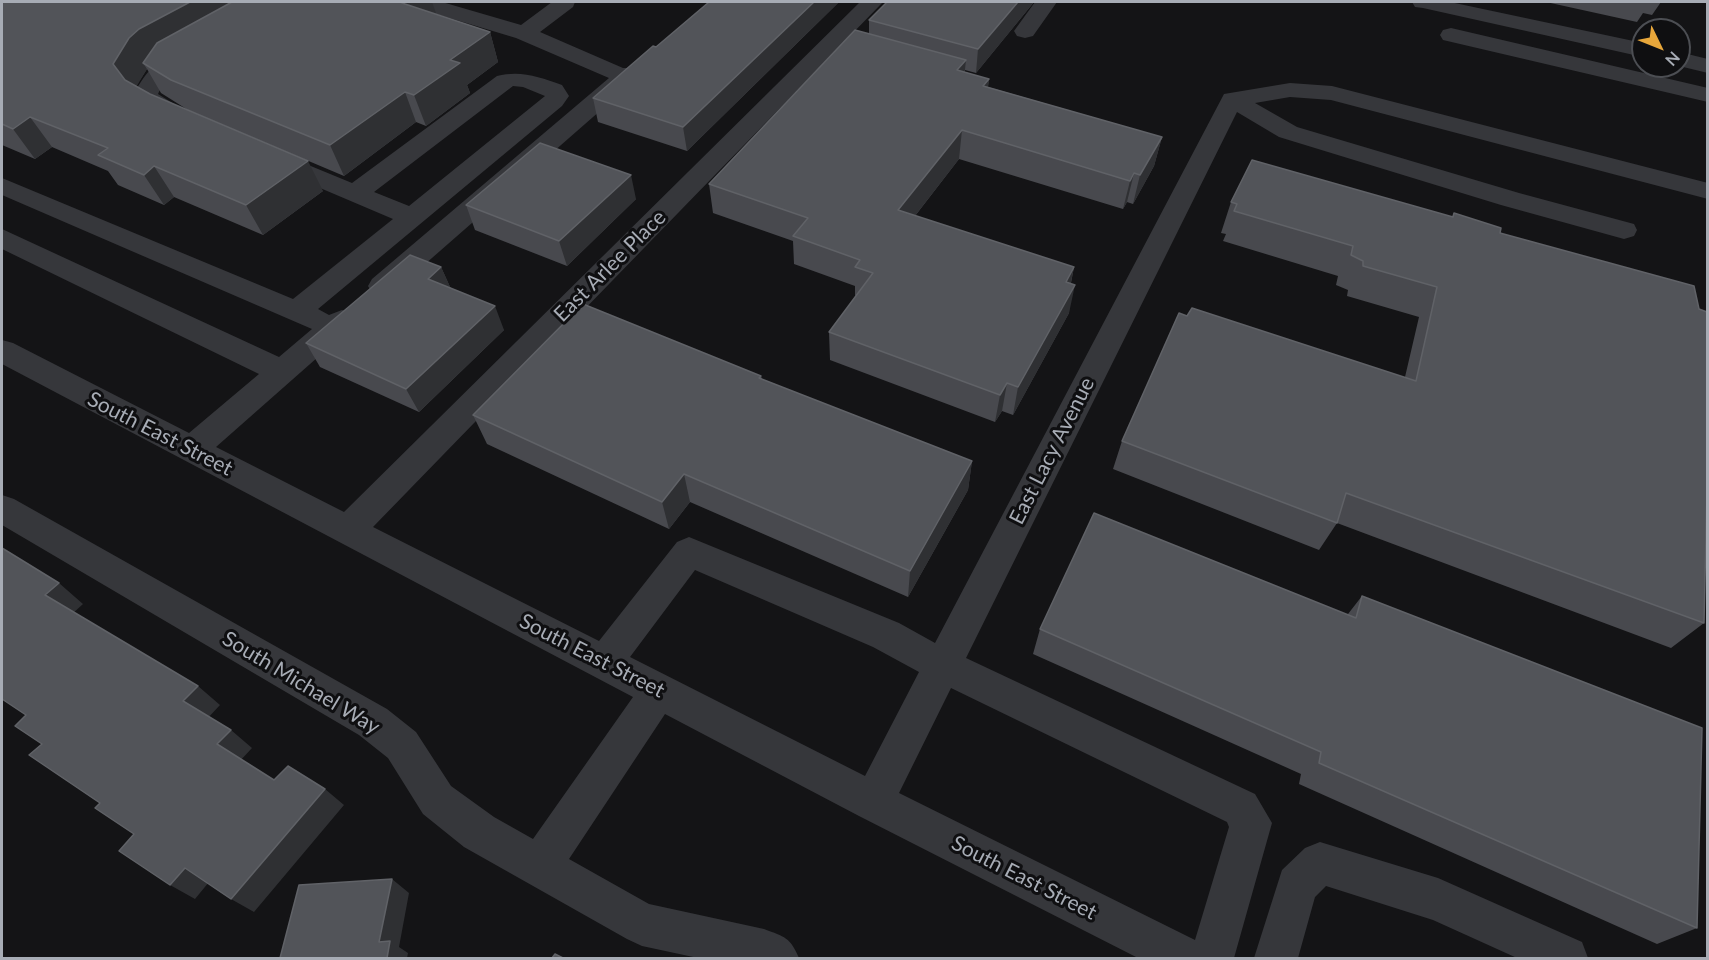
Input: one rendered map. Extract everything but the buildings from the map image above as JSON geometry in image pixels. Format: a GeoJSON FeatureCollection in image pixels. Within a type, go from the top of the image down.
{"type":"FeatureCollection","features":[{"type":"Feature","properties":{"kind":"street"},"geometry":{"type":"LineString","coordinates":[[421,2],[524,33],[625,77]]}},
{"type":"Feature","properties":{"kind":"street"},"geometry":{"type":"LineString","coordinates":[[524,33],[565,2]]}},
{"type":"Feature","properties":{"kind":"street","name":"East Arlee Place"},"geometry":{"type":"LineString","coordinates":[[347,531],[873,2]]}},
{"type":"Feature","properties":{"kind":"street"},"geometry":{"type":"LineString","coordinates":[[1024,31],[1046,2]]}},
{"type":"Feature","properties":{"kind":"street"},"geometry":{"type":"LineString","coordinates":[[1423,2],[1631,47]]}},
{"type":"Feature","properties":{"kind":"street"},"geometry":{"type":"LineString","coordinates":[[1451,35],[1707,95]]}},
{"type":"Feature","properties":{"kind":"street"},"geometry":{"type":"LineString","coordinates":[[199,126],[165,111],[153,103],[146,94],[157,74],[165,66],[205,43]]}},
{"type":"Feature","properties":{"kind":"street"},"geometry":{"type":"LineString","coordinates":[[831,43],[858,51]]}},
{"type":"Feature","properties":{"kind":"street"},"geometry":{"type":"LineString","coordinates":[[191,450],[651,54]]}},
{"type":"Feature","properties":{"kind":"street"},"geometry":{"type":"LineString","coordinates":[[1691,62],[1707,66]]}},
{"type":"Feature","properties":{"kind":"street"},"geometry":{"type":"LineString","coordinates":[[297,311],[554,101],[557,96],[554,90],[513,78],[505,81],[354,194]]}},
{"type":"Feature","properties":{"kind":"street"},"geometry":{"type":"LineString","coordinates":[[1232,99],[1290,90],[1332,93],[1707,191]]}},
{"type":"Feature","properties":{"kind":"street"},"geometry":{"type":"LineString","coordinates":[[1232,99],[1288,132],[1510,200],[1624,230]]}},
{"type":"Feature","properties":{"kind":"street","name":"East Lacy Avenue"},"geometry":{"type":"LineString","coordinates":[[873,802],[1232,99]]}},
{"type":"Feature","properties":{"kind":"street"},"geometry":{"type":"LineString","coordinates":[[250,149],[412,217]]}},
{"type":"Feature","properties":{"kind":"street"},"geometry":{"type":"LineString","coordinates":[[2,186],[334,327]]}},
{"type":"Feature","properties":{"kind":"street"},"geometry":{"type":"LineString","coordinates":[[2,238],[282,372]]}},
{"type":"Feature","properties":{"kind":"street","name":"South East Street"},"geometry":{"type":"LineString","coordinates":[[2,351],[873,802],[1184,958]]}},
{"type":"Feature","properties":{"kind":"street","name":"South Michael Way"},"geometry":{"type":"LineString","coordinates":[[6,517],[373,722],[402,746],[437,800],[479,832],[642,924],[764,951],[777,958]]}},
{"type":"Feature","properties":{"kind":"street"},"geometry":{"type":"LineString","coordinates":[[604,663],[689,552],[886,635],[943,666],[1213,793],[1241,808],[1251,824],[1248,841],[1212,958]]}},
{"type":"Feature","properties":{"kind":"street"},"geometry":{"type":"LineString","coordinates":[[540,866],[659,691]]}},
{"type":"Feature","properties":{"kind":"street"},"geometry":{"type":"LineString","coordinates":[[1276,958],[1297,885],[1320,863],[1438,900],[1566,958]]}}]}
